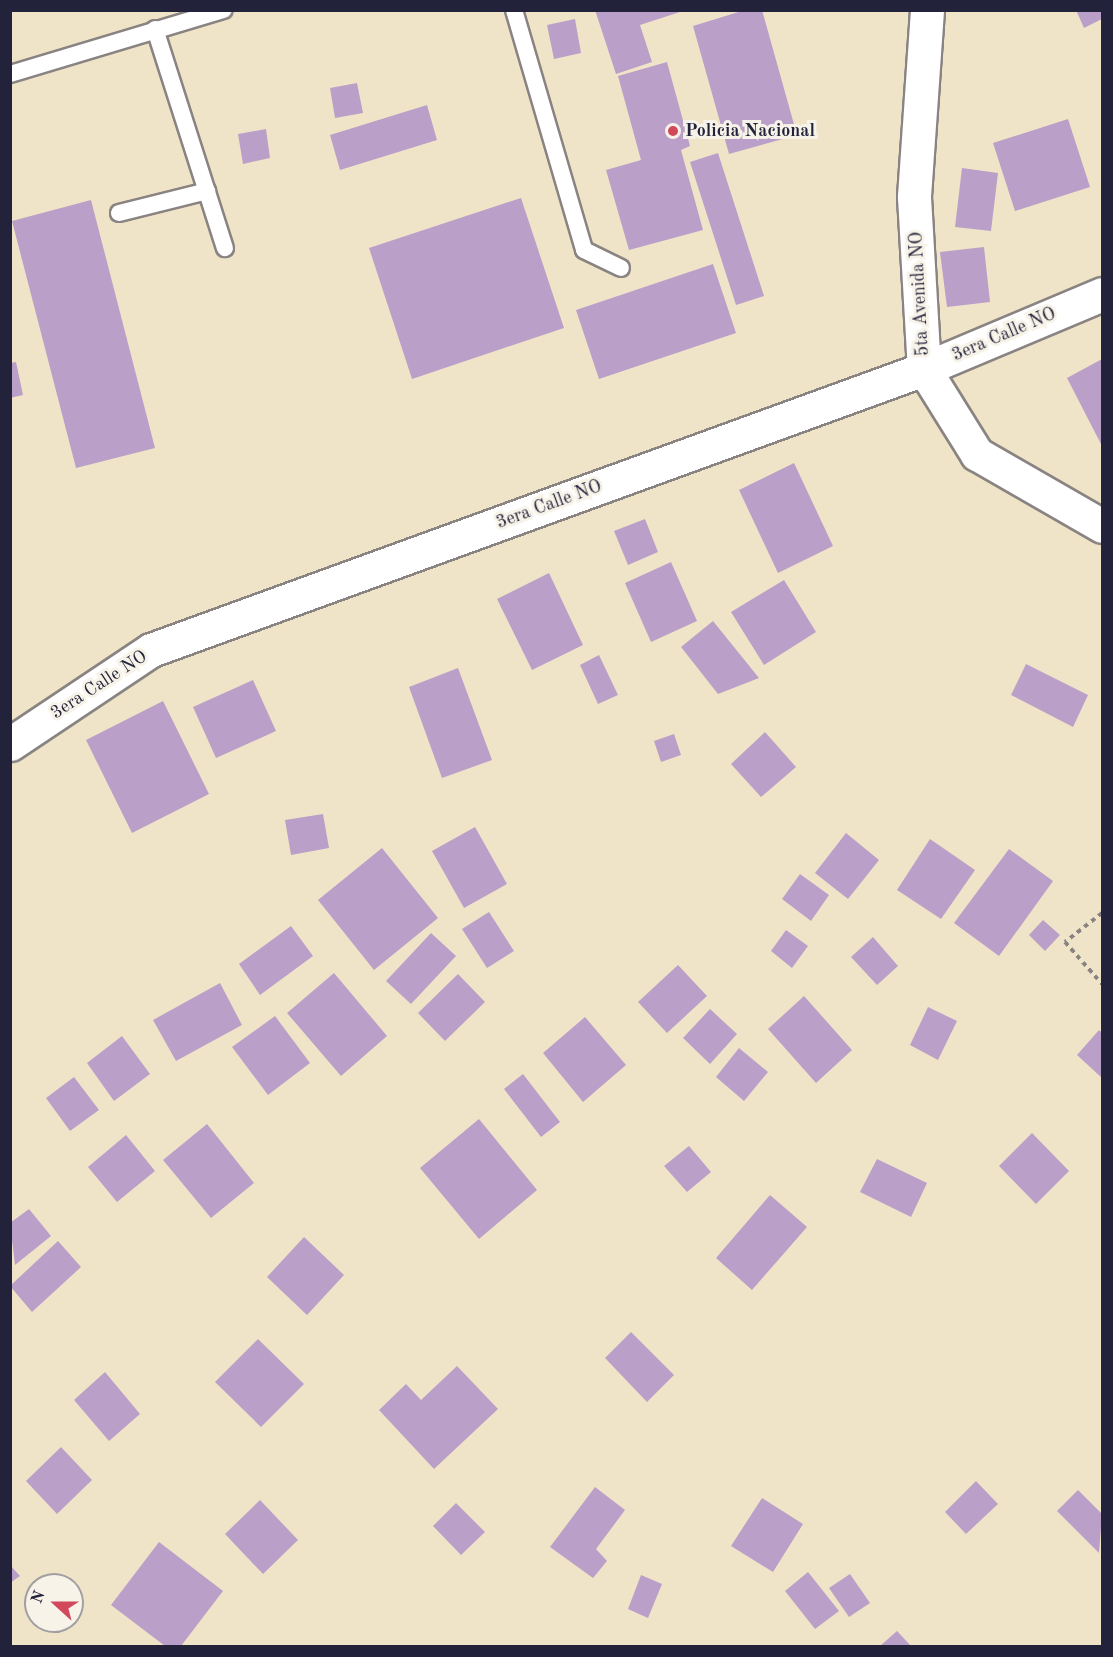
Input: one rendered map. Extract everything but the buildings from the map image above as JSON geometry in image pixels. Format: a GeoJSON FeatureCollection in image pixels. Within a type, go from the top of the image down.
{"type":"FeatureCollection","features":[{"type":"Feature","properties":{"kind":"street","name":"5ta Avenida NO"},"geometry":{"type":"LineString","coordinates":[[927,10],[914,197],[924,369],[977,454],[1102,526]]}},
{"type":"Feature","properties":{"kind":"street","name":"3era Calle NO"},"geometry":{"type":"LineString","coordinates":[[10,744],[151,650],[924,369],[1102,294]]}},
{"type":"Feature","properties":{"kind":"lane"},"geometry":{"type":"LineString","coordinates":[[10,74],[224,10]]}},
{"type":"Feature","properties":{"kind":"lane"},"geometry":{"type":"LineString","coordinates":[[514,10],[584,250],[621,268]]}},
{"type":"Feature","properties":{"kind":"lane"},"geometry":{"type":"LineString","coordinates":[[155,29],[225,249]]}},
{"type":"Feature","properties":{"kind":"lane"},"geometry":{"type":"LineString","coordinates":[[119,213],[207,191]]}},
{"type":"Feature","properties":{"kind":"path"},"geometry":{"type":"LineString","coordinates":[[1102,914],[1065,942],[1102,984]]}},
{"type":"Feature","properties":{"kind":"place","name":"Policia Nacional"},"geometry":{"type":"Point","coordinates":[673,131]}}]}
